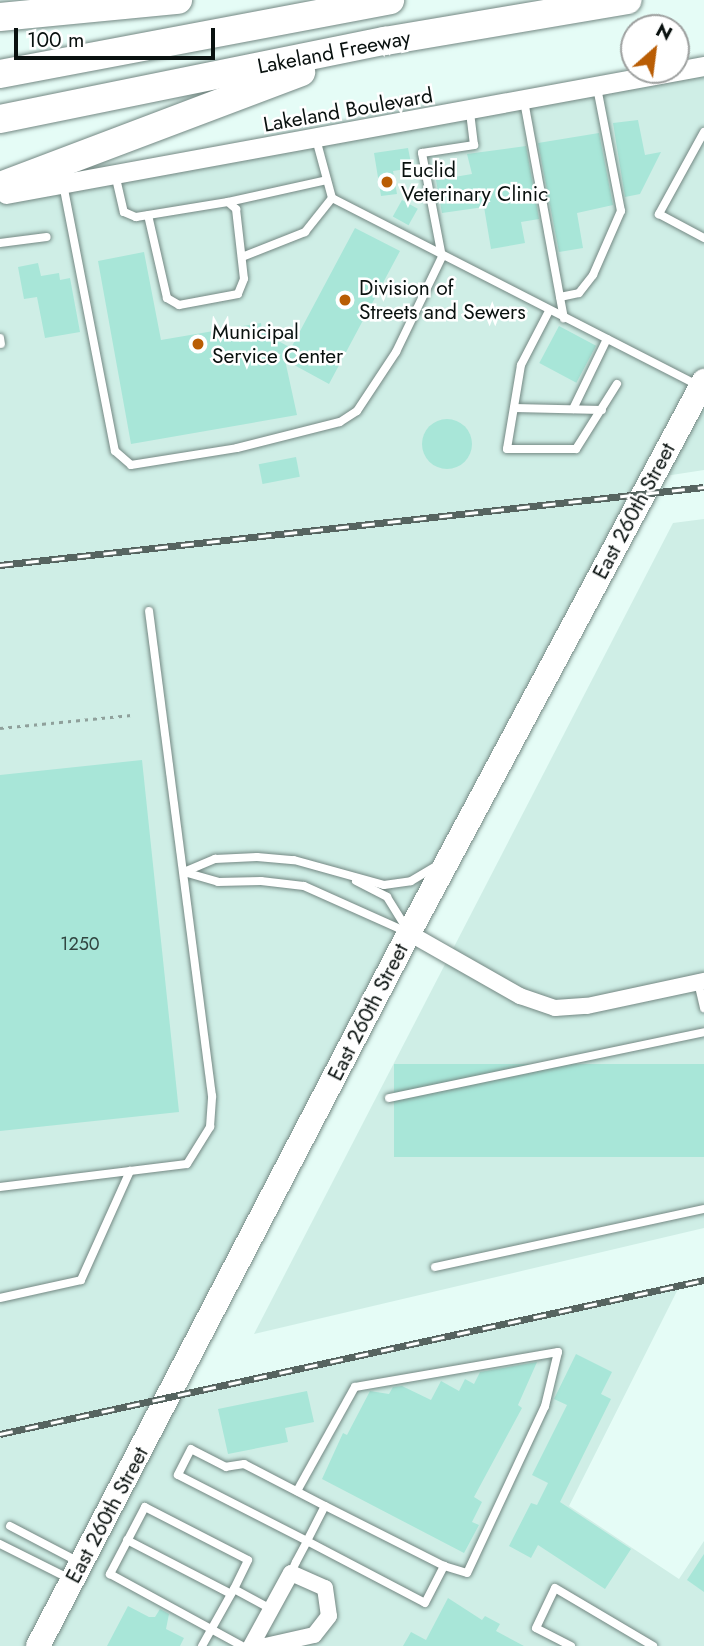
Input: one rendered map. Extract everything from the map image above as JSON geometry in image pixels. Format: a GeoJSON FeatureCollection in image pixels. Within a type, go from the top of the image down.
{"type":"FeatureCollection","features":[{"type":"Feature","properties":{"kind":"highway"},"geometry":{"type":"LineString","coordinates":[[0,14],[178,0]]}},
{"type":"Feature","properties":{"kind":"highway","name":"Lakeland Freeway"},"geometry":{"type":"LineString","coordinates":[[0,74],[390,0]]}},
{"type":"Feature","properties":{"kind":"highway","name":"Lakeland Freeway"},"geometry":{"type":"LineString","coordinates":[[0,119],[385,41],[628,0]]}},
{"type":"Feature","properties":{"kind":"highway"},"geometry":{"type":"LineString","coordinates":[[0,186],[385,41]]}},
{"type":"Feature","properties":{"kind":"main road","name":"East 260th Street"},"geometry":{"type":"LineString","coordinates":[[38,1646],[409,933],[703,383]]}},
{"type":"Feature","properties":{"kind":"street"},"geometry":{"type":"LineString","coordinates":[[0,14],[52,0]]}},
{"type":"Feature","properties":{"kind":"street","name":"Lakeland Boulevard"},"geometry":{"type":"LineString","coordinates":[[0,195],[704,66]]}},
{"type":"Feature","properties":{"kind":"street"},"geometry":{"type":"LineString","coordinates":[[409,933],[520,996],[555,1008],[587,1006],[701,981]]}},
{"type":"Feature","properties":{"kind":"street"},"geometry":{"type":"LineString","coordinates":[[251,1646],[291,1573],[325,1588],[329,1616],[313,1635],[265,1646]]}},
{"type":"Feature","properties":{"kind":"lane"},"geometry":{"type":"LineString","coordinates":[[560,297],[579,293],[593,275],[621,211],[597,87]]}},
{"type":"Feature","properties":{"kind":"lane"},"geometry":{"type":"LineString","coordinates":[[524,101],[564,318]]}},
{"type":"Feature","properties":{"kind":"lane"},"geometry":{"type":"LineString","coordinates":[[63,184],[115,451],[131,464],[237,448],[340,422],[357,411],[396,352],[442,257],[422,153],[474,145],[470,111]]}},
{"type":"Feature","properties":{"kind":"lane"},"geometry":{"type":"LineString","coordinates":[[704,132],[659,214],[704,238]]}},
{"type":"Feature","properties":{"kind":"lane"},"geometry":{"type":"LineString","coordinates":[[316,139],[332,198],[549,311],[703,383]]}},
{"type":"Feature","properties":{"kind":"lane"},"geometry":{"type":"LineString","coordinates":[[115,174],[124,212],[148,215],[228,202],[327,180]]}},
{"type":"Feature","properties":{"kind":"lane"},"geometry":{"type":"LineString","coordinates":[[242,257],[304,232],[332,198]]}},
{"type":"Feature","properties":{"kind":"lane"},"geometry":{"type":"LineString","coordinates":[[148,215],[167,298],[179,305],[238,294],[244,279],[242,257],[236,209],[228,202]]}},
{"type":"Feature","properties":{"kind":"lane"},"geometry":{"type":"LineString","coordinates":[[0,243],[47,237]]}},
{"type":"Feature","properties":{"kind":"lane"},"geometry":{"type":"LineString","coordinates":[[549,311],[521,365],[514,408],[507,427],[509,452],[576,449],[617,384]]}},
{"type":"Feature","properties":{"kind":"lane"},"geometry":{"type":"LineString","coordinates":[[0,338],[1,344]]}},
{"type":"Feature","properties":{"kind":"lane"},"geometry":{"type":"LineString","coordinates":[[573,409],[607,339]]}},
{"type":"Feature","properties":{"kind":"lane"},"geometry":{"type":"LineString","coordinates":[[514,408],[602,410]]}},
{"type":"Feature","properties":{"kind":"lane"},"geometry":{"type":"LineString","coordinates":[[0,1187],[187,1164],[209,1126],[212,1096],[149,611]]}},
{"type":"Feature","properties":{"kind":"lane"},"geometry":{"type":"LineString","coordinates":[[184,872],[215,859],[257,857],[294,860],[396,885],[411,881],[452,853]]}},
{"type":"Feature","properties":{"kind":"lane"},"geometry":{"type":"LineString","coordinates":[[184,872],[218,882],[261,881],[304,886],[409,933]]}},
{"type":"Feature","properties":{"kind":"lane"},"geometry":{"type":"LineString","coordinates":[[342,873],[387,897],[409,933]]}},
{"type":"Feature","properties":{"kind":"lane"},"geometry":{"type":"LineString","coordinates":[[701,981],[704,1008]]}},
{"type":"Feature","properties":{"kind":"lane"},"geometry":{"type":"LineString","coordinates":[[388,1098],[704,1032]]}},
{"type":"Feature","properties":{"kind":"lane"},"geometry":{"type":"LineString","coordinates":[[0,1298],[81,1280],[131,1171]]}},
{"type":"Feature","properties":{"kind":"lane"},"geometry":{"type":"LineString","coordinates":[[435,1267],[704,1209]]}},
{"type":"Feature","properties":{"kind":"lane"},"geometry":{"type":"LineString","coordinates":[[297,1491],[355,1387],[558,1352],[545,1406],[467,1573],[444,1566],[244,1464],[226,1467],[191,1449],[178,1475],[425,1603],[444,1566]]}},
{"type":"Feature","properties":{"kind":"lane"},"geometry":{"type":"LineString","coordinates":[[291,1573],[325,1506]]}},
{"type":"Feature","properties":{"kind":"lane"},"geometry":{"type":"LineString","coordinates":[[202,1646],[211,1630],[232,1592],[248,1560],[145,1507],[110,1574],[211,1630],[243,1646]]}},
{"type":"Feature","properties":{"kind":"lane"},"geometry":{"type":"LineString","coordinates":[[10,1526],[77,1572]]}},
{"type":"Feature","properties":{"kind":"lane"},"geometry":{"type":"LineString","coordinates":[[127,1540],[271,1609]]}},
{"type":"Feature","properties":{"kind":"lane"},"geometry":{"type":"LineString","coordinates":[[0,1544],[77,1572]]}},
{"type":"Feature","properties":{"kind":"lane"},"geometry":{"type":"LineString","coordinates":[[571,1646],[536,1628],[555,1588],[653,1646]]}},
{"type":"Feature","properties":{"kind":"path"},"geometry":{"type":"LineString","coordinates":[[0,728],[131,715]]}},
{"type":"Feature","properties":{"kind":"shaded area"},"geometry":{"type":"Polygon","coordinates":[[[704,66],[704,470],[652,478],[168,1397],[680,1285],[569,1506],[679,1579],[704,1541],[704,1646],[0,1646],[0,195],[620,81],[620,84],[690,84],[690,69],[704,66]]]}},
{"type":"Feature","properties":{"kind":"shaded area"},"geometry":{"type":"Polygon","coordinates":[[[704,519],[704,1228],[254,1334],[673,523],[704,519]]]}},
{"type":"Feature","properties":{"kind":"building"},"geometry":{"type":"Polygon","coordinates":[[[638,120],[645,155],[661,152],[640,194],[625,197],[613,123],[638,120]]]}},
{"type":"Feature","properties":{"kind":"building"},"geometry":{"type":"Polygon","coordinates":[[[599,133],[613,205],[577,213],[583,248],[559,252],[538,143],[599,133]]]}},
{"type":"Feature","properties":{"kind":"building"},"geometry":{"type":"Polygon","coordinates":[[[526,146],[539,219],[521,222],[525,243],[491,249],[484,207],[442,213],[436,180],[472,174],[467,154],[526,146]]]}},
{"type":"Feature","properties":{"kind":"building","name":"Euclid Veterinary Clinic"},"geometry":{"type":"Polygon","coordinates":[[[408,148],[412,168],[393,171],[397,194],[381,196],[374,153],[408,148]]]}},
{"type":"Feature","properties":{"kind":"building"},"geometry":{"type":"Polygon","coordinates":[[[402,200],[418,209],[409,225],[393,217],[402,200]]]}},
{"type":"Feature","properties":{"kind":"building","name":"Municipal Service Center"},"geometry":{"type":"Polygon","coordinates":[[[355,228],[400,251],[329,384],[285,360],[297,415],[131,444],[98,261],[144,252],[161,340],[261,323],[262,332],[291,348],[355,228]]]}},
{"type":"Feature","properties":{"kind":"building"},"geometry":{"type":"Polygon","coordinates":[[[38,263],[41,276],[59,273],[60,280],[70,278],[80,332],[45,338],[37,297],[24,299],[18,267],[38,263]]]}},
{"type":"Feature","properties":{"kind":"building"},"geometry":{"type":"Polygon","coordinates":[[[559,326],[596,346],[576,383],[539,363],[559,326]]]}},
{"type":"Feature","properties":{"kind":"building"},"geometry":{"type":"Polygon","coordinates":[[[437,420],[457,420],[471,434],[471,454],[457,468],[437,468],[423,454],[423,434],[437,420]]]}},
{"type":"Feature","properties":{"kind":"building"},"geometry":{"type":"Polygon","coordinates":[[[296,457],[300,477],[263,484],[259,464],[296,457]]]}},
{"type":"Feature","properties":{"kind":"building"},"geometry":{"type":"Polygon","coordinates":[[[142,760],[179,1112],[0,1131],[0,775],[142,760]]]}},
{"type":"Feature","properties":{"kind":"building"},"geometry":{"type":"Polygon","coordinates":[[[394,1064],[704,1064],[704,1157],[394,1157],[394,1064]]]}},
{"type":"Feature","properties":{"kind":"building"},"geometry":{"type":"Polygon","coordinates":[[[576,1354],[612,1372],[601,1394],[611,1399],[560,1502],[631,1549],[605,1589],[538,1545],[531,1558],[509,1546],[531,1503],[537,1505],[548,1483],[532,1475],[567,1405],[554,1399],[576,1354]]]}},
{"type":"Feature","properties":{"kind":"building"},"geometry":{"type":"Polygon","coordinates":[[[537,1362],[518,1405],[522,1408],[474,1497],[482,1502],[472,1522],[479,1525],[464,1553],[322,1479],[343,1433],[347,1435],[370,1391],[389,1394],[393,1387],[402,1386],[431,1400],[441,1381],[459,1391],[465,1379],[474,1384],[480,1372],[537,1362]]]}},
{"type":"Feature","properties":{"kind":"building"},"geometry":{"type":"Polygon","coordinates":[[[307,1391],[314,1422],[285,1428],[288,1442],[228,1454],[218,1409],[307,1391]]]}},
{"type":"Feature","properties":{"kind":"building"},"geometry":{"type":"Polygon","coordinates":[[[704,1554],[704,1592],[687,1580],[704,1554]]]}},
{"type":"Feature","properties":{"kind":"building"},"geometry":{"type":"Polygon","coordinates":[[[448,1598],[482,1620],[485,1616],[500,1624],[496,1631],[524,1646],[403,1646],[411,1632],[426,1640],[448,1598]]]}},
{"type":"Feature","properties":{"kind":"building"},"geometry":{"type":"Polygon","coordinates":[[[128,1606],[149,1617],[155,1617],[160,1609],[169,1614],[166,1629],[184,1638],[180,1646],[107,1646],[128,1606]]]}},
{"type":"Feature","properties":{"kind":"railway"},"geometry":{"type":"LineString","coordinates":[[0,565],[704,487]]}},
{"type":"Feature","properties":{"kind":"railway"},"geometry":{"type":"LineString","coordinates":[[0,1434],[704,1280]]}},
{"type":"Feature","properties":{"kind":"place","name":"Euclid Veterinary Clinic"},"geometry":{"type":"Point","coordinates":[387,182]}},
{"type":"Feature","properties":{"kind":"place","name":"Division of Streets and Sewers"},"geometry":{"type":"Point","coordinates":[345,300]}},
{"type":"Feature","properties":{"kind":"place","name":"Municipal Service Center"},"geometry":{"type":"Point","coordinates":[198,344]}}]}
